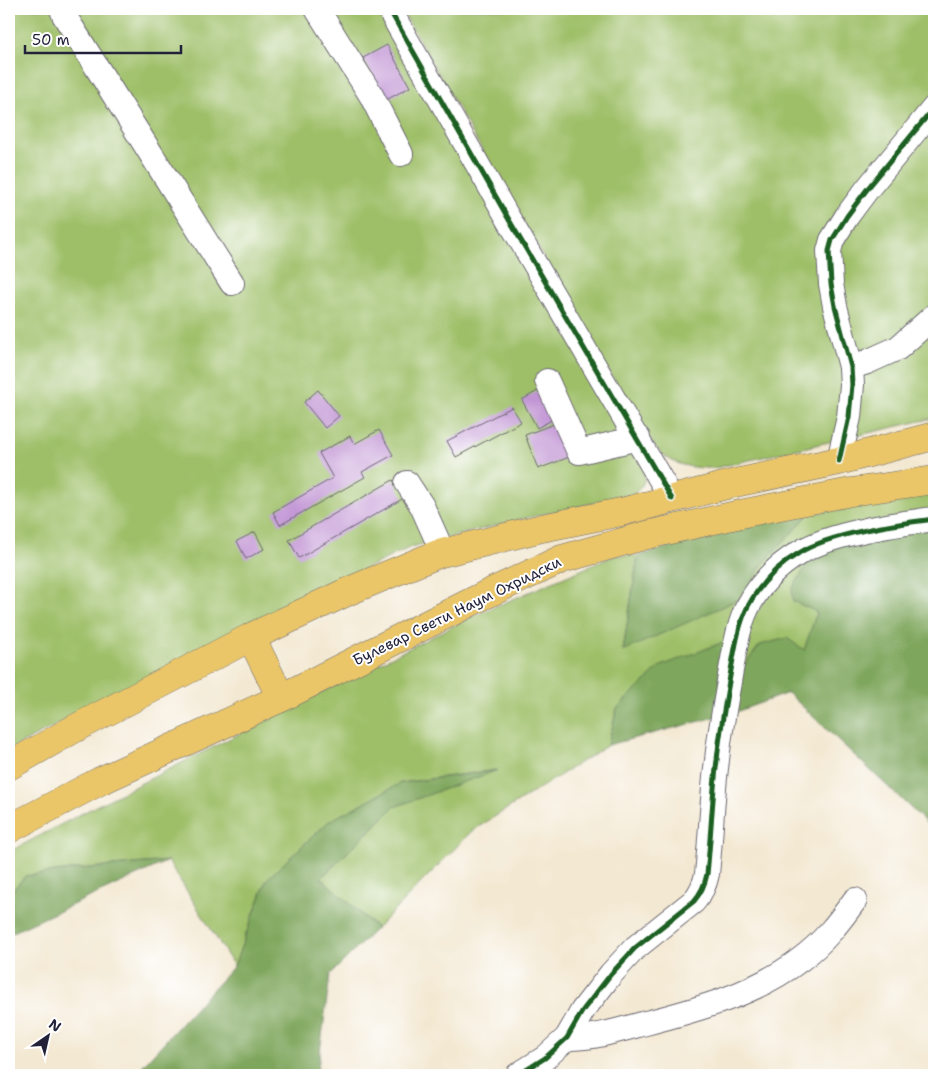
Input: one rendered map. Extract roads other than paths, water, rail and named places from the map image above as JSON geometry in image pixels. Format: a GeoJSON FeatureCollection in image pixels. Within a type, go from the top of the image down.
{"type":"FeatureCollection","features":[{"type":"Feature","properties":{"kind":"main road"},"geometry":{"type":"LineString","coordinates":[[9,766],[74,729],[251,637],[349,591],[443,553],[542,528],[622,512],[839,461],[934,436]]}},
{"type":"Feature","properties":{"kind":"main road","name":"Булевар Свети Наум Охридски"},"geometry":{"type":"LineString","coordinates":[[9,829],[100,781],[281,698],[485,595],[562,559],[647,535],[745,513],[851,492],[934,480]]}},
{"type":"Feature","properties":{"kind":"main road"},"geometry":{"type":"LineString","coordinates":[[251,637],[281,698]]}},
{"type":"Feature","properties":{"kind":"street"},"geometry":{"type":"LineString","coordinates":[[62,9],[232,282]]}},
{"type":"Feature","properties":{"kind":"street"},"geometry":{"type":"LineString","coordinates":[[318,9],[371,95],[400,154]]}},
{"type":"Feature","properties":{"kind":"street"},"geometry":{"type":"LineString","coordinates":[[389,9],[512,225],[672,499]]}},
{"type":"Feature","properties":{"kind":"street"},"geometry":{"type":"LineString","coordinates":[[839,461],[849,418],[852,385],[851,367],[835,306],[829,251],[832,240],[847,216],[934,108]]}},
{"type":"Feature","properties":{"kind":"street"},"geometry":{"type":"LineString","coordinates":[[851,367],[868,362],[898,348],[934,316]]}},
{"type":"Feature","properties":{"kind":"street"},"geometry":{"type":"LineString","coordinates":[[547,381],[579,452],[638,438]]}},
{"type":"Feature","properties":{"kind":"street"},"geometry":{"type":"LineString","coordinates":[[407,483],[422,506],[443,553]]}},
{"type":"Feature","properties":{"kind":"street"},"geometry":{"type":"LineString","coordinates":[[518,1075],[545,1058],[567,1038],[583,1010],[610,974],[635,948],[694,901],[700,894],[705,882],[717,759],[740,626],[747,608],[759,588],[786,562],[816,544],[844,536],[934,519]]}},
{"type":"Feature","properties":{"kind":"street"},"geometry":{"type":"LineString","coordinates":[[567,1038],[583,1038],[607,1034],[693,1011],[781,973],[802,959],[832,930],[855,900]]}}]}
